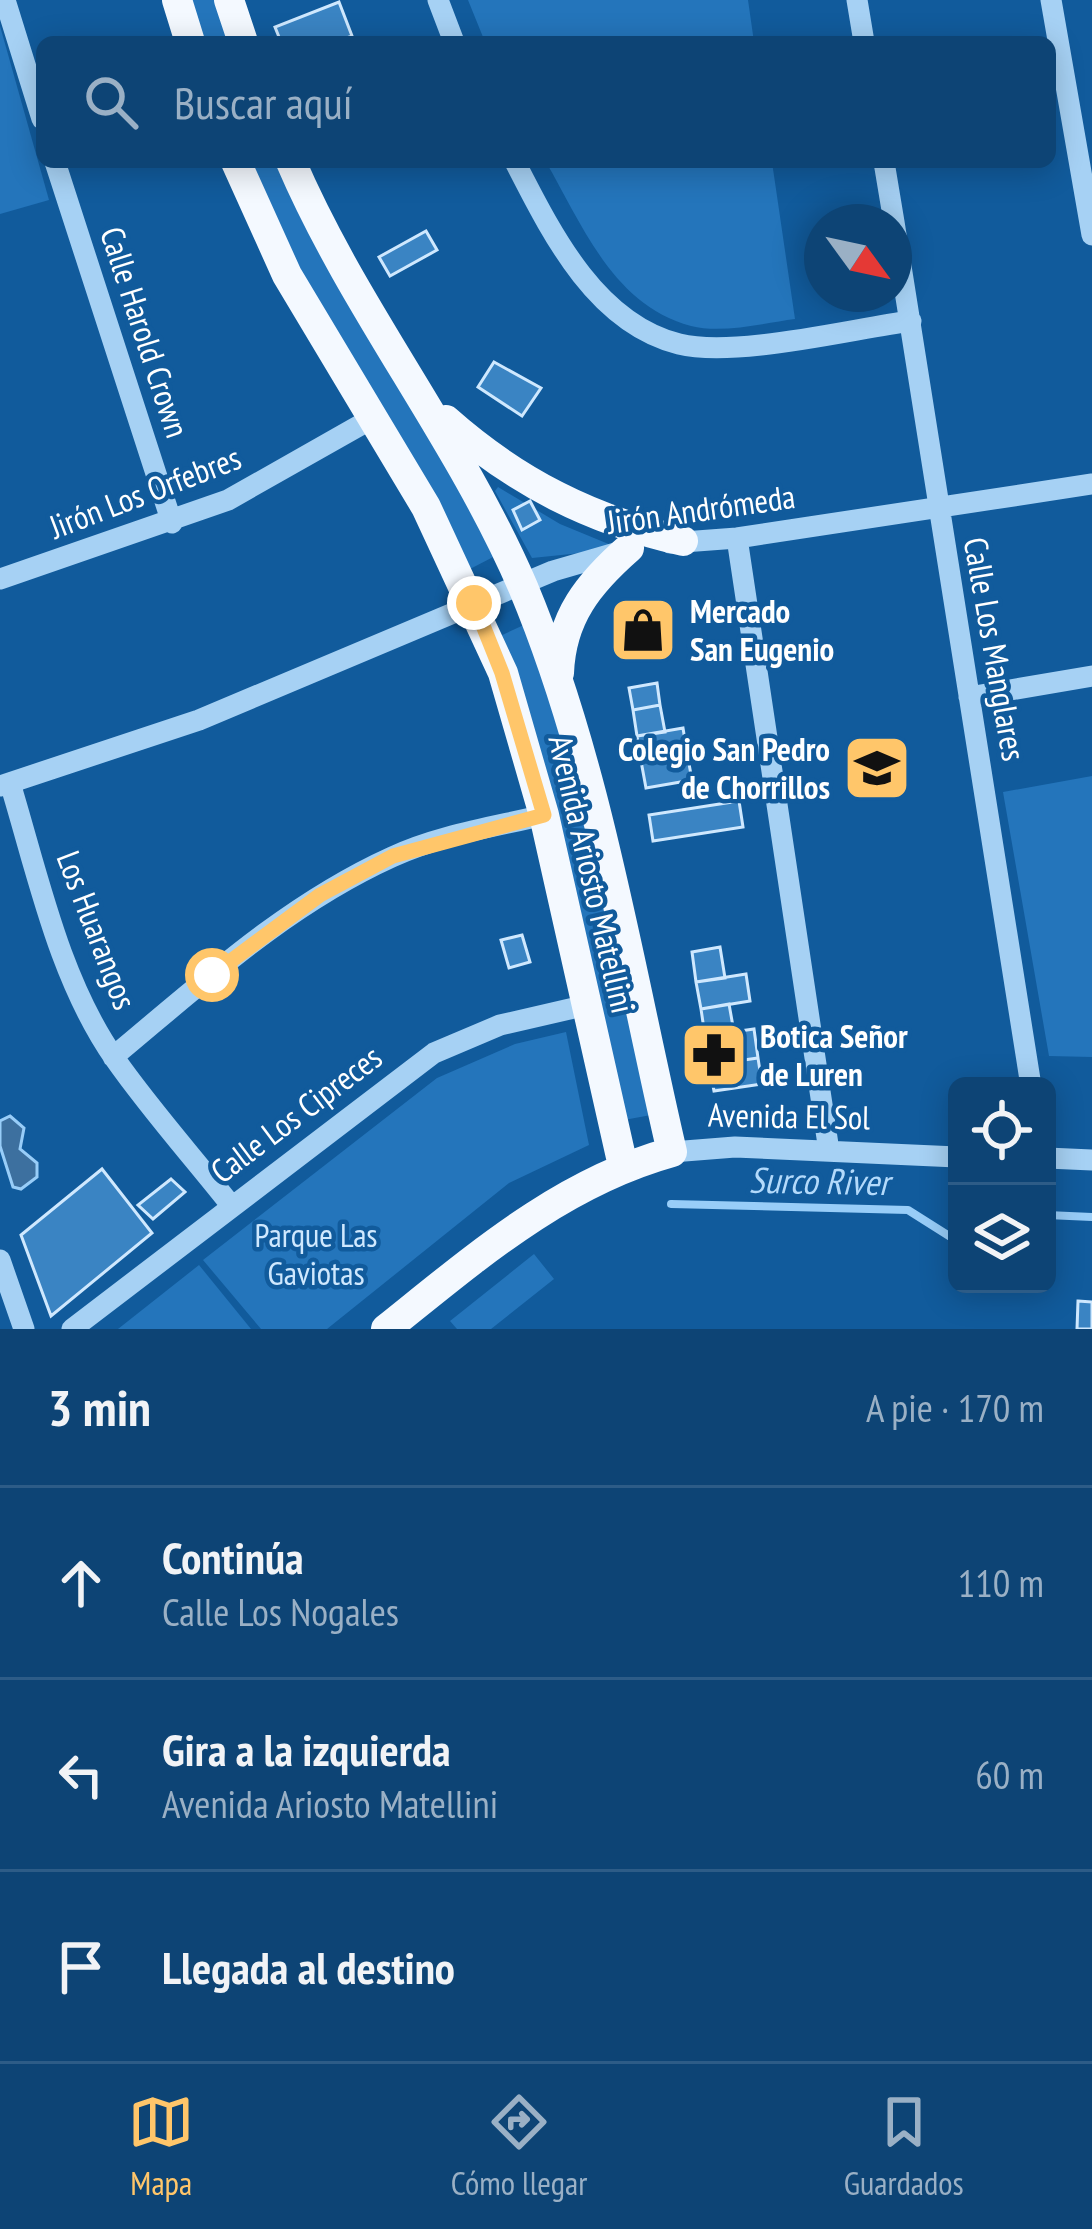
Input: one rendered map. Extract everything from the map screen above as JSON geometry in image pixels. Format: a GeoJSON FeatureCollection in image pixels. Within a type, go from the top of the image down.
{"type":"FeatureCollection","features":[{"type":"Feature","properties":{"kind":"main road"},"geometry":{"type":"LineString","coordinates":[[177,0],[188,36]]}},
{"type":"Feature","properties":{"kind":"main road"},"geometry":{"type":"LineString","coordinates":[[229,0],[241,36]]}},
{"type":"Feature","properties":{"kind":"main road","name":"Avenida Ariosto Matellini"},"geometry":{"type":"LineString","coordinates":[[239,168],[287,275],[426,507],[474,603],[502,673],[544,815],[623,1166]]}},
{"type":"Feature","properties":{"kind":"main road","name":"Avenida Ariosto Matellini"},"geometry":{"type":"LineString","coordinates":[[294,168],[358,296],[419,392],[521,584],[559,685],[592,800],[671,1152]]}},
{"type":"Feature","properties":{"kind":"main road"},"geometry":{"type":"LineString","coordinates":[[419,392],[474,445],[538,489],[608,521],[682,541]]}},
{"type":"Feature","properties":{"kind":"main road"},"geometry":{"type":"LineString","coordinates":[[559,685],[561,649],[571,616],[590,585],[629,548]]}},
{"type":"Feature","properties":{"kind":"main road","name":"Avenida El Sol"},"geometry":{"type":"LineString","coordinates":[[386,1329],[520,1225],[623,1166],[671,1152]]}},
{"type":"Feature","properties":{"kind":"street"},"geometry":{"type":"LineString","coordinates":[[5,0],[36,99]]}},
{"type":"Feature","properties":{"kind":"street"},"geometry":{"type":"LineString","coordinates":[[437,0],[452,36]]}},
{"type":"Feature","properties":{"kind":"street"},"geometry":{"type":"LineString","coordinates":[[856,0],[863,36]]}},
{"type":"Feature","properties":{"kind":"street"},"geometry":{"type":"LineString","coordinates":[[1052,0],[1092,235]]}},
{"type":"Feature","properties":{"kind":"street","name":"Calle Harold Crown"},"geometry":{"type":"LineString","coordinates":[[58,168],[172,523]]}},
{"type":"Feature","properties":{"kind":"street"},"geometry":{"type":"LineString","coordinates":[[519,168],[586,281],[616,309],[665,338],[698,346],[735,346],[910,321]]}},
{"type":"Feature","properties":{"kind":"street","name":"Calle Los Manglares"},"geometry":{"type":"LineString","coordinates":[[885,168],[891,204]]}},
{"type":"Feature","properties":{"kind":"street","name":"Calle Los Manglares"},"geometry":{"type":"LineString","coordinates":[[909,312],[1030,1077]]}},
{"type":"Feature","properties":{"kind":"street","name":"Jirón Los Orfebres"},"geometry":{"type":"LineString","coordinates":[[0,579],[228,500],[371,419]]}},
{"type":"Feature","properties":{"kind":"street","name":"Jirón Andrómeda"},"geometry":{"type":"LineString","coordinates":[[5,784],[292,684],[521,584],[629,548],[736,538],[1092,484]]}},
{"type":"Feature","properties":{"kind":"street"},"geometry":{"type":"LineString","coordinates":[[736,538],[830,1151]]}},
{"type":"Feature","properties":{"kind":"street"},"geometry":{"type":"LineString","coordinates":[[969,697],[1092,676]]}},
{"type":"Feature","properties":{"kind":"street","name":"Los Huarangos"},"geometry":{"type":"LineString","coordinates":[[5,784],[57,938],[113,1057],[230,1204]]}},
{"type":"Feature","properties":{"kind":"street"},"geometry":{"type":"LineString","coordinates":[[113,1057],[274,925],[320,895],[418,846],[544,815]]}},
{"type":"Feature","properties":{"kind":"street","name":"Calle Los Cipreces"},"geometry":{"type":"LineString","coordinates":[[72,1329],[230,1204],[434,1053],[500,1025],[587,1005]]}},
{"type":"Feature","properties":{"kind":"street","name":"Avenida El Sol"},"geometry":{"type":"LineString","coordinates":[[671,1152],[735,1147],[948,1156]]}},
{"type":"Feature","properties":{"kind":"street"},"geometry":{"type":"LineString","coordinates":[[1056,1158],[1092,1160]]}},
{"type":"Feature","properties":{"kind":"street"},"geometry":{"type":"LineString","coordinates":[[0,1260],[24,1329]]}},
{"type":"Feature","properties":{"kind":"green space"},"geometry":{"type":"Polygon","coordinates":[[[187,0],[218,0],[230,36],[199,36],[187,0]]]}},
{"type":"Feature","properties":{"kind":"green space"},"geometry":{"type":"Polygon","coordinates":[[[468,0],[748,0],[753,36],[483,36],[468,0]]]}},
{"type":"Feature","properties":{"kind":"green space"},"geometry":{"type":"Polygon","coordinates":[[[0,26],[36,168],[40,168],[49,200],[0,214],[0,26]]]}},
{"type":"Feature","properties":{"kind":"green space"},"geometry":{"type":"Polygon","coordinates":[[[251,168],[283,168],[497,555],[470,569],[301,276],[251,168]]]}},
{"type":"Feature","properties":{"kind":"green space"},"geometry":{"type":"Polygon","coordinates":[[[549,168],[773,168],[795,319],[716,329],[664,316],[621,282],[549,168]]]}},
{"type":"Feature","properties":{"kind":"green space"},"geometry":{"type":"Polygon","coordinates":[[[498,487],[560,524],[611,545],[610,550],[532,558],[495,491],[498,487]]]}},
{"type":"Feature","properties":{"kind":"green space"},"geometry":{"type":"Polygon","coordinates":[[[526,624],[563,733],[651,1115],[624,1120],[500,636],[526,624]]]}},
{"type":"Feature","properties":{"kind":"green space"},"geometry":{"type":"Polygon","coordinates":[[[1092,776],[1092,1057],[1049,1056],[1003,792],[1092,776]]]}},
{"type":"Feature","properties":{"kind":"green space","name":"Parque Las Gaviotas"},"geometry":{"type":"Polygon","coordinates":[[[566,1032],[589,1145],[509,1183],[327,1329],[261,1329],[203,1260],[437,1078],[515,1044],[566,1032]]]}},
{"type":"Feature","properties":{"kind":"green space"},"geometry":{"type":"Polygon","coordinates":[[[534,1254],[554,1279],[491,1329],[457,1329],[450,1321],[534,1254]]]}},
{"type":"Feature","properties":{"kind":"green space"},"geometry":{"type":"Polygon","coordinates":[[[199,1265],[251,1329],[118,1329],[199,1265]]]}},
{"type":"Feature","properties":{"kind":"shaded area"},"geometry":{"type":"Polygon","coordinates":[[[10,1116],[24,1128],[20,1149],[37,1163],[37,1177],[21,1189],[13,1187],[0,1146],[0,1121],[10,1116]]]}},
{"type":"Feature","properties":{"kind":"building"},"geometry":{"type":"Polygon","coordinates":[[[339,2],[352,36],[279,36],[275,27],[339,2]]]}},
{"type":"Feature","properties":{"kind":"building"},"geometry":{"type":"Polygon","coordinates":[[[426,231],[437,250],[390,276],[379,257],[426,231]]]}},
{"type":"Feature","properties":{"kind":"building"},"geometry":{"type":"Polygon","coordinates":[[[494,362],[541,388],[522,416],[478,387],[494,362]]]}},
{"type":"Feature","properties":{"kind":"building"},"geometry":{"type":"Polygon","coordinates":[[[530,501],[540,520],[522,530],[513,510],[530,501]]]}},
{"type":"Feature","properties":{"kind":"building","name":"Mercado San Eugenio"},"geometry":{"type":"Polygon","coordinates":[[[667,611],[671,629],[663,631],[665,641],[624,649],[618,620],[667,611]]]}},
{"type":"Feature","properties":{"kind":"building"},"geometry":{"type":"Polygon","coordinates":[[[657,683],[660,705],[633,710],[629,688],[657,683]]]}},
{"type":"Feature","properties":{"kind":"building"},"geometry":{"type":"Polygon","coordinates":[[[660,705],[665,732],[637,736],[633,710],[660,705]]]}},
{"type":"Feature","properties":{"kind":"building"},"geometry":{"type":"Polygon","coordinates":[[[683,728],[687,753],[641,761],[637,736],[683,728]]]}},
{"type":"Feature","properties":{"kind":"building"},"geometry":{"type":"Polygon","coordinates":[[[687,753],[692,780],[646,788],[641,761],[687,753]]]}},
{"type":"Feature","properties":{"kind":"building"},"geometry":{"type":"Polygon","coordinates":[[[739,801],[743,827],[653,841],[649,815],[739,801]]]}},
{"type":"Feature","properties":{"kind":"building"},"geometry":{"type":"Polygon","coordinates":[[[522,935],[530,962],[509,968],[501,940],[522,935]]]}},
{"type":"Feature","properties":{"kind":"building"},"geometry":{"type":"Polygon","coordinates":[[[720,947],[725,978],[696,982],[692,952],[720,947]]]}},
{"type":"Feature","properties":{"kind":"building"},"geometry":{"type":"Polygon","coordinates":[[[746,974],[750,1001],[701,1009],[696,982],[746,974]]]}},
{"type":"Feature","properties":{"kind":"building"},"geometry":{"type":"Polygon","coordinates":[[[729,1004],[734,1032],[705,1036],[701,1009],[729,1004]]]}},
{"type":"Feature","properties":{"kind":"building"},"geometry":{"type":"Polygon","coordinates":[[[754,1029],[758,1058],[709,1065],[705,1036],[754,1029]]]}},
{"type":"Feature","properties":{"kind":"building"},"geometry":{"type":"Polygon","coordinates":[[[758,1058],[762,1084],[714,1091],[709,1065],[758,1058]]]}},
{"type":"Feature","properties":{"kind":"building"},"geometry":{"type":"Polygon","coordinates":[[[102,1169],[152,1233],[51,1316],[21,1235],[102,1169]]]}},
{"type":"Feature","properties":{"kind":"building"},"geometry":{"type":"Polygon","coordinates":[[[171,1179],[185,1192],[153,1219],[138,1205],[171,1179]]]}},
{"type":"Feature","properties":{"kind":"building"},"geometry":{"type":"Polygon","coordinates":[[[1078,1301],[1092,1302],[1092,1329],[1077,1329],[1078,1301]]]}},
{"type":"Feature","properties":{"kind":"waterway","name":"Surco River"},"geometry":{"type":"LineString","coordinates":[[671,1204],[908,1210],[948,1235]]}},
{"type":"Feature","properties":{"kind":"waterway","name":"Surco River"},"geometry":{"type":"LineString","coordinates":[[1056,1215],[1092,1217]]}},
{"type":"Feature","properties":{"kind":"place","name":"Mercado San Eugenio"},"geometry":{"type":"Point","coordinates":[643,630]}},
{"type":"Feature","properties":{"kind":"place","name":"Colegio San Pedro de Chorrillos"},"geometry":{"type":"Point","coordinates":[877,768]}},
{"type":"Feature","properties":{"kind":"place","name":"Botica Señor de Luren"},"geometry":{"type":"Point","coordinates":[714,1055]}},
{"type":"Feature","properties":{"kind":"route"},"geometry":{"type":"LineString","coordinates":[[212,975],[274,925],[393,856],[544,815],[524,739],[474,603]]}}]}
